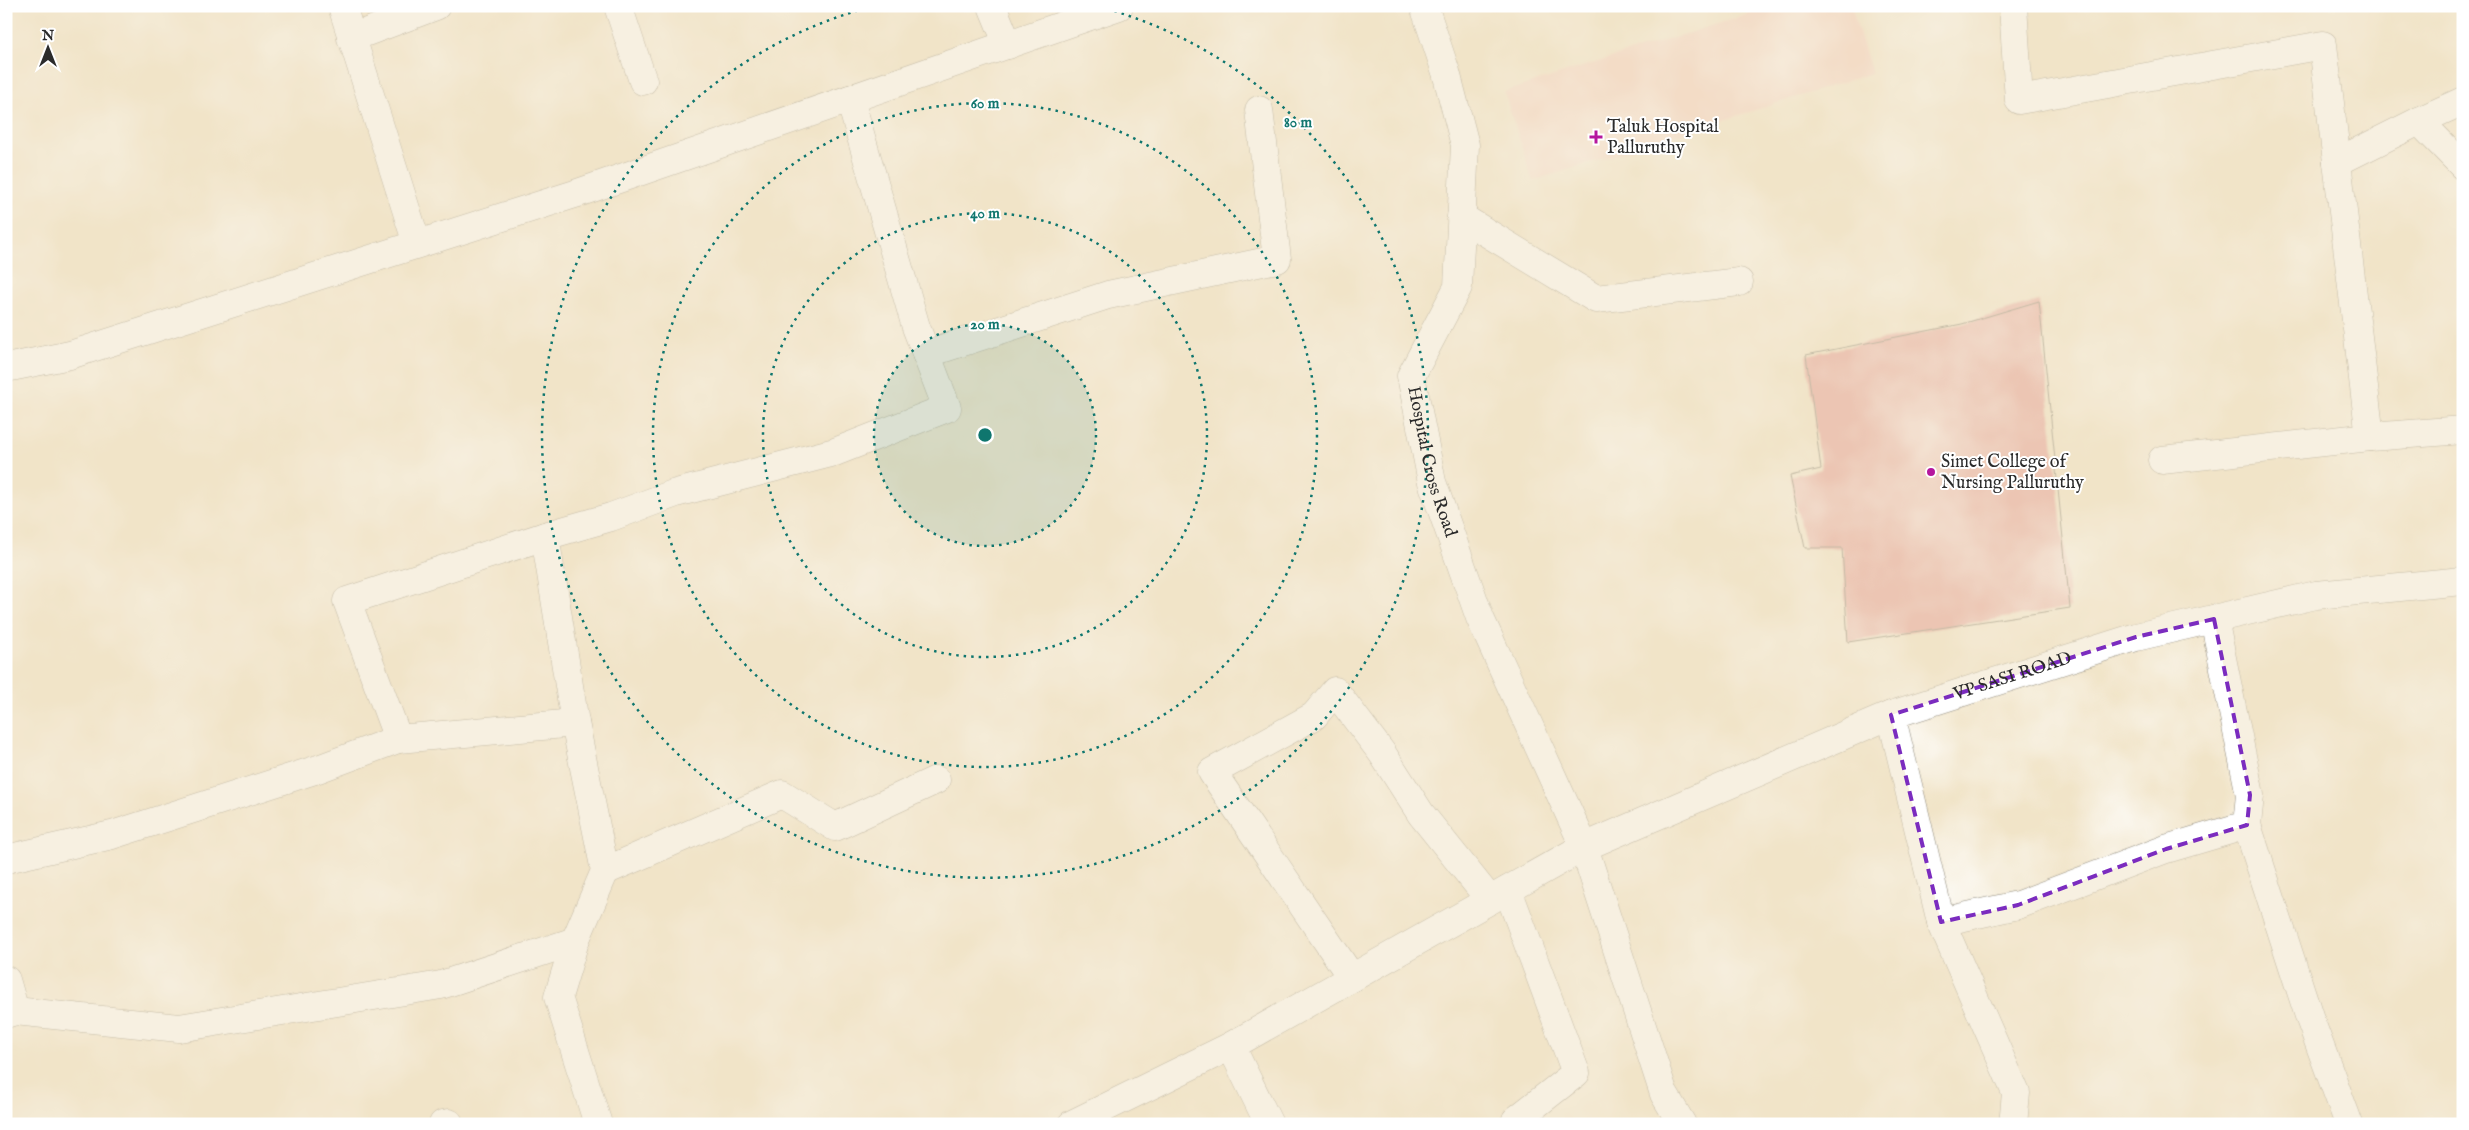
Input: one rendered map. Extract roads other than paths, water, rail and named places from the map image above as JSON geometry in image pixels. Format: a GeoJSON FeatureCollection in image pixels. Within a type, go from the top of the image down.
{"type":"FeatureCollection","features":[{"type":"Feature","properties":{"kind":"street"},"geometry":{"type":"LineString","coordinates":[[342,6],[418,244]]}},
{"type":"Feature","properties":{"kind":"street"},"geometry":{"type":"LineString","coordinates":[[351,38],[436,6]]}},
{"type":"Feature","properties":{"kind":"street"},"geometry":{"type":"LineString","coordinates":[[618,6],[643,81]]}},
{"type":"Feature","properties":{"kind":"street"},"geometry":{"type":"LineString","coordinates":[[992,6],[1008,45]]}},
{"type":"Feature","properties":{"kind":"street"},"geometry":{"type":"LineString","coordinates":[[6,368],[70,355],[575,194],[1119,6]]}},
{"type":"Feature","properties":{"kind":"street","name":"Hospital Cross Road"},"geometry":{"type":"LineString","coordinates":[[1424,6],[1446,72],[1465,144],[1458,287],[1411,376],[1432,482],[1480,618],[1584,847],[1664,1094],[1682,1124]]}},
{"type":"Feature","properties":{"kind":"street"},"geometry":{"type":"LineString","coordinates":[[2013,6],[2020,100],[2323,45],[2370,437]]}},
{"type":"Feature","properties":{"kind":"street"},"geometry":{"type":"LineString","coordinates":[[398,739],[347,601],[545,536],[611,517],[676,493],[835,452],[947,408],[913,318],[850,99]]}},
{"type":"Feature","properties":{"kind":"street"},"geometry":{"type":"LineString","coordinates":[[2337,162],[2463,101]]}},
{"type":"Feature","properties":{"kind":"street"},"geometry":{"type":"LineString","coordinates":[[926,354],[1108,295],[1277,259],[1259,110]]}},
{"type":"Feature","properties":{"kind":"street"},"geometry":{"type":"LineString","coordinates":[[2419,121],[2463,166]]}},
{"type":"Feature","properties":{"kind":"street"},"geometry":{"type":"LineString","coordinates":[[1461,217],[1596,299],[1739,282]]}},
{"type":"Feature","properties":{"kind":"street"},"geometry":{"type":"LineString","coordinates":[[2162,460],[2370,437],[2463,430]]}},
{"type":"Feature","properties":{"kind":"street"},"geometry":{"type":"LineString","coordinates":[[545,536],[575,723],[605,872],[575,941],[558,997],[598,1124]]}},
{"type":"Feature","properties":{"kind":"street","name":"VP SASI ROAD"},"geometry":{"type":"LineString","coordinates":[[1072,1124],[1231,1046],[1584,847],[1891,715],[2136,637],[2316,595],[2463,580]]}},
{"type":"Feature","properties":{"kind":"street"},"geometry":{"type":"LineString","coordinates":[[2214,619],[2250,796],[2247,825],[2310,1019],[2349,1124]]}},
{"type":"Feature","properties":{"kind":"street"},"geometry":{"type":"LineString","coordinates":[[1352,978],[1212,772],[1314,716],[1335,691],[1382,753],[1422,814],[1499,895],[1576,1073],[1516,1120],[1517,1124]]}},
{"type":"Feature","properties":{"kind":"street"},"geometry":{"type":"LineString","coordinates":[[1891,715],[1941,922],[2016,1093],[2013,1124]]}},
{"type":"Feature","properties":{"kind":"street"},"geometry":{"type":"LineString","coordinates":[[6,859],[112,835],[318,768],[398,739],[575,723]]}},
{"type":"Feature","properties":{"kind":"street"},"geometry":{"type":"LineString","coordinates":[[605,872],[782,794],[835,827],[936,780]]}},
{"type":"Feature","properties":{"kind":"street"},"geometry":{"type":"LineString","coordinates":[[1941,922],[2018,905],[2166,849],[2247,825]]}},
{"type":"Feature","properties":{"kind":"street"},"geometry":{"type":"LineString","coordinates":[[6,980],[11,1013],[179,1028],[441,986],[575,941]]}},
{"type":"Feature","properties":{"kind":"street"},"geometry":{"type":"LineString","coordinates":[[1231,1046],[1269,1124]]}},
{"type":"Feature","properties":{"kind":"place","name":"Taluk Hospital Palluruthy"},"geometry":{"type":"Point","coordinates":[1596,137]}},
{"type":"Feature","properties":{"kind":"place","name":"Simet College of Nursing Palluruthy"},"geometry":{"type":"Point","coordinates":[1931,472]}}]}
